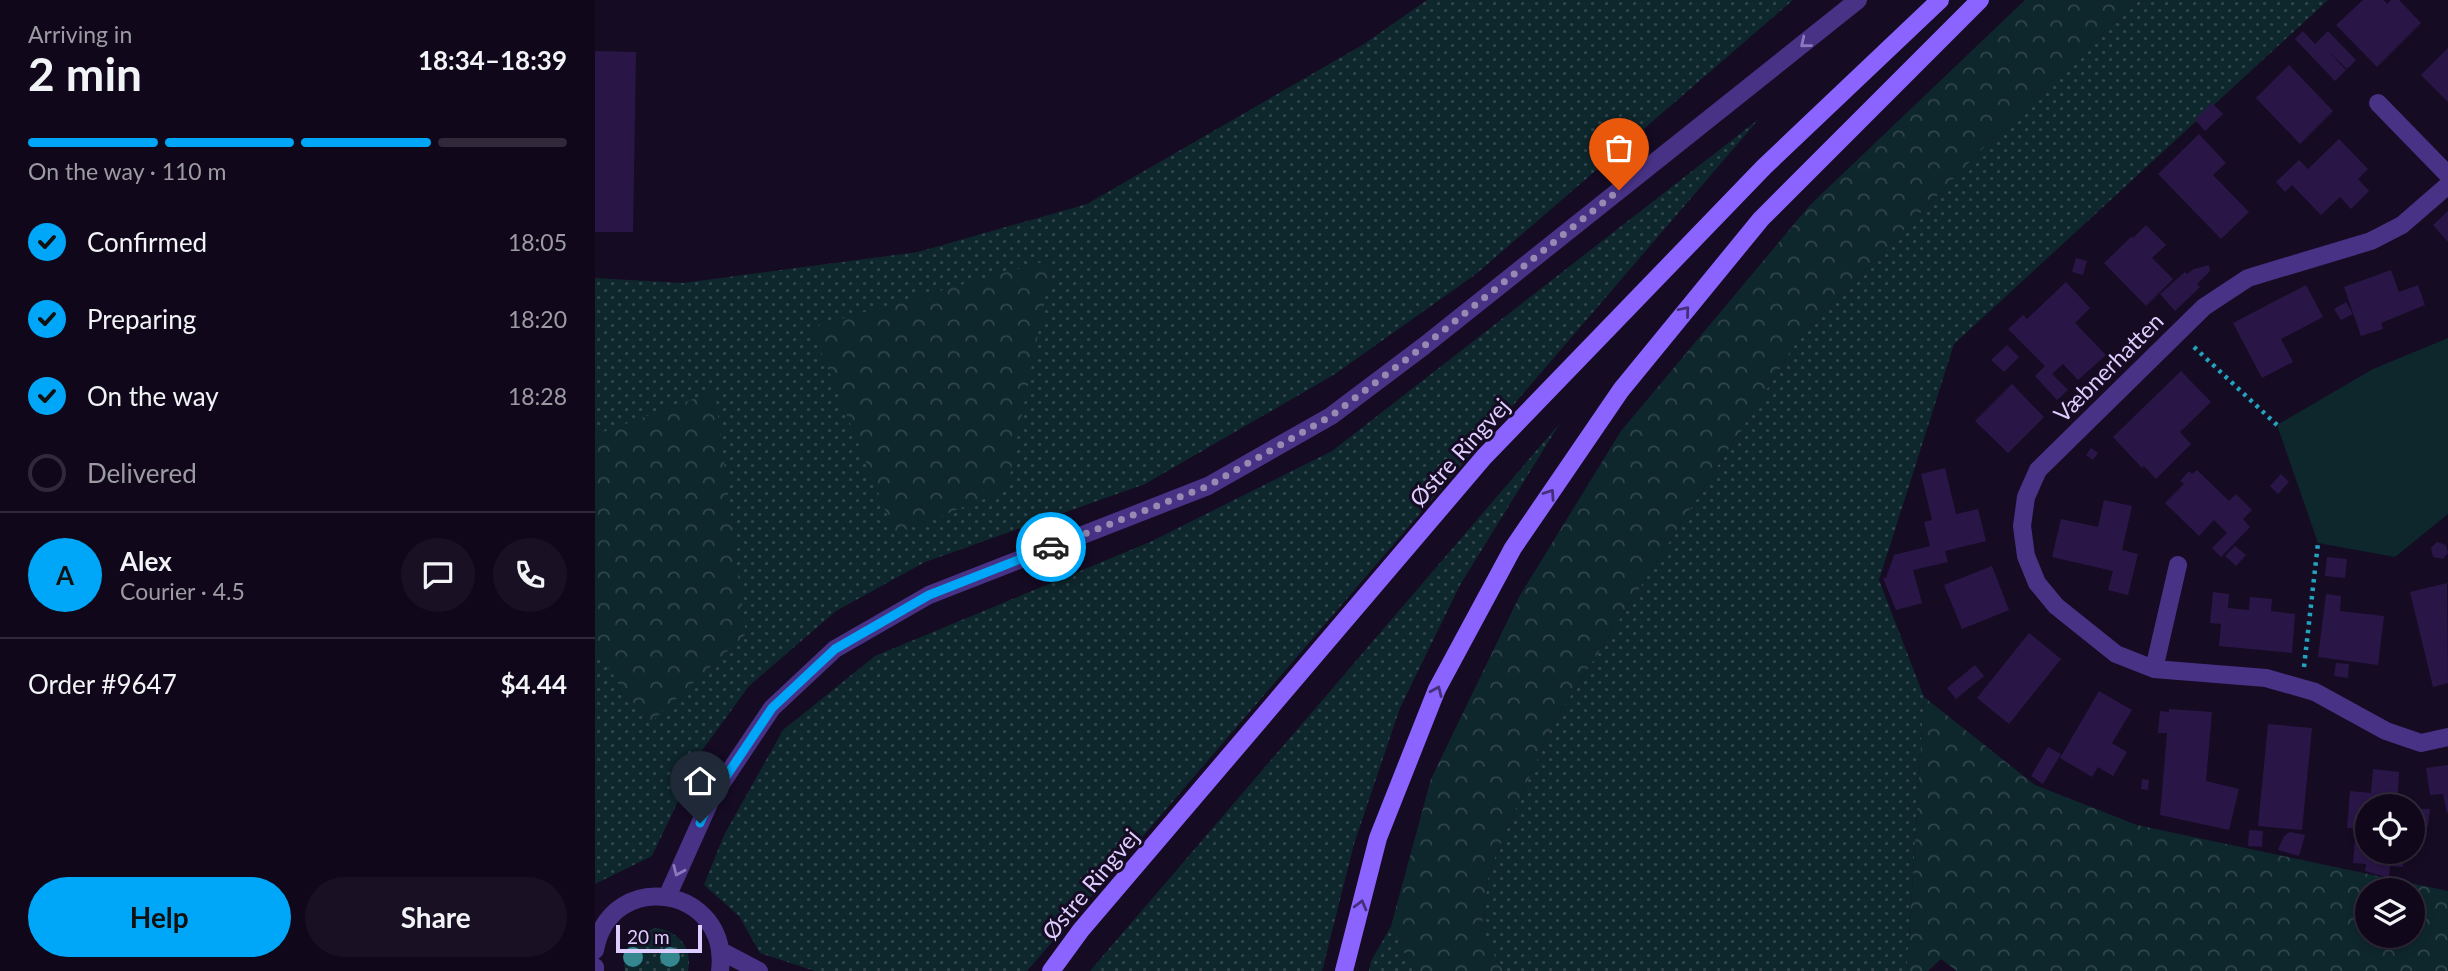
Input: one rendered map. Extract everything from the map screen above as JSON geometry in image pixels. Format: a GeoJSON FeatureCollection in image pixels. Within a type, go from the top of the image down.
{"type":"FeatureCollection","features":[{"type":"Feature","properties":{"kind":"main road","name":"Østre Ringvej"},"geometry":{"type":"LineString","coordinates":[[1051,971],[1081,930],[1484,457],[1764,167],[1940,0]]}},
{"type":"Feature","properties":{"kind":"main road"},"geometry":{"type":"LineString","coordinates":[[1344,971],[1378,838],[1437,689],[1513,548],[1621,390],[1762,219],[1980,0]]}},
{"type":"Feature","properties":{"kind":"street"},"geometry":{"type":"LineString","coordinates":[[667,897],[711,799],[772,708],[835,649],[929,595],[1208,486],[1331,416],[1424,346],[1858,0]]}},
{"type":"Feature","properties":{"kind":"street"},"geometry":{"type":"LineString","coordinates":[[2378,103],[2448,175]]}},
{"type":"Feature","properties":{"kind":"street","name":"Væbnerhatten"},"geometry":{"type":"LineString","coordinates":[[2448,185],[2402,225],[2371,242],[2248,278],[2204,307],[2038,470],[2026,497],[2022,526],[2026,556],[2037,583],[2056,606],[2116,654],[2154,669],[2266,678],[2315,692],[2386,732],[2421,743],[2448,737]]}},
{"type":"Feature","properties":{"kind":"street"},"geometry":{"type":"LineString","coordinates":[[2154,669],[2178,565]]}},
{"type":"Feature","properties":{"kind":"street"},"geometry":{"type":"LineString","coordinates":[[595,950],[602,918],[640,898],[667,897],[686,903],[703,915],[714,932],[720,951],[720,971]]}},
{"type":"Feature","properties":{"kind":"street"},"geometry":{"type":"LineString","coordinates":[[720,951],[759,971]]}},
{"type":"Feature","properties":{"kind":"path"},"geometry":{"type":"LineString","coordinates":[[2178,332],[2277,425]]}},
{"type":"Feature","properties":{"kind":"path"},"geometry":{"type":"LineString","coordinates":[[2301,688],[2318,543]]}},
{"type":"Feature","properties":{"kind":"green space"},"geometry":{"type":"Polygon","coordinates":[[[1427,0],[1793,0],[1476,274],[1335,374],[1145,484],[925,562],[836,611],[749,686],[703,749],[652,856],[595,884],[595,278],[683,283],[918,252],[1087,204],[1364,44],[1427,0]]]}},
{"type":"Feature","properties":{"kind":"green space"},"geometry":{"type":"Polygon","coordinates":[[[2025,0],[2139,0],[2023,107],[1800,337],[1552,725],[1489,871],[1481,934],[1504,971],[1413,971],[1391,926],[1431,779],[1519,597],[1621,431],[1810,205],[2025,0]]]}},
{"type":"Feature","properties":{"kind":"green space"},"geometry":{"type":"Polygon","coordinates":[[[2139,0],[2328,0],[1954,344],[1879,580],[1924,697],[1907,971],[1504,971],[1481,934],[1489,871],[1552,725],[1800,337],[2023,107],[2139,0]]]}},
{"type":"Feature","properties":{"kind":"green space"},"geometry":{"type":"Polygon","coordinates":[[[1759,119],[1027,971],[815,971],[760,953],[739,916],[704,885],[724,835],[783,730],[875,656],[1150,542],[1332,451],[1759,119]]]}},
{"type":"Feature","properties":{"kind":"green space"},"geometry":{"type":"Polygon","coordinates":[[[1053,259],[1007,490],[895,534],[811,327],[1053,259]]]}},
{"type":"Feature","properties":{"kind":"green space"},"geometry":{"type":"Polygon","coordinates":[[[2448,338],[2448,514],[2395,557],[2318,543],[2277,425],[2373,369],[2448,338]]]}},
{"type":"Feature","properties":{"kind":"green space"},"geometry":{"type":"Polygon","coordinates":[[[715,391],[746,634],[649,724],[595,650],[595,435],[715,391]]]}},
{"type":"Feature","properties":{"kind":"green space"},"geometry":{"type":"Polygon","coordinates":[[[1560,423],[1460,585],[1400,708],[1354,844],[1322,971],[1090,971],[1560,423]]]}},
{"type":"Feature","properties":{"kind":"green space"},"geometry":{"type":"Polygon","coordinates":[[[1924,697],[2035,785],[2137,825],[2387,878],[2355,878],[2355,948],[2425,948],[2425,886],[2448,891],[2448,971],[1957,971],[1941,959],[1928,971],[1907,971],[1924,697]]]}},
{"type":"Feature","properties":{"kind":"green space"},"geometry":{"type":"Polygon","coordinates":[[[1391,926],[1413,971],[1369,971],[1371,961],[1391,926]]]}},
{"type":"Feature","properties":{"kind":"green space"},"geometry":{"type":"Polygon","coordinates":[[[658,928],[673,934],[683,943],[689,956],[688,971],[625,971],[625,955],[631,942],[643,933],[658,928]]]}},
{"type":"Feature","properties":{"kind":"building"},"geometry":{"type":"Polygon","coordinates":[[[2363,0],[2384,0],[2387,4],[2391,0],[2399,0],[2421,23],[2377,67],[2336,25],[2363,0]]]}},
{"type":"Feature","properties":{"kind":"building"},"geometry":{"type":"Polygon","coordinates":[[[2303,31],[2315,44],[2328,31],[2356,60],[2347,69],[2327,50],[2346,70],[2335,81],[2295,39],[2303,31]]]}},
{"type":"Feature","properties":{"kind":"building"},"geometry":{"type":"Polygon","coordinates":[[[2448,48],[2448,102],[2421,75],[2448,48]]]}},
{"type":"Feature","properties":{"kind":"building"},"geometry":{"type":"Polygon","coordinates":[[[595,51],[636,52],[633,232],[595,232],[595,51]]]}},
{"type":"Feature","properties":{"kind":"building"},"geometry":{"type":"Polygon","coordinates":[[[2289,65],[2333,111],[2300,144],[2256,98],[2289,65]]]}},
{"type":"Feature","properties":{"kind":"building"},"geometry":{"type":"Polygon","coordinates":[[[2212,103],[2223,114],[2205,131],[2195,120],[2212,103]]]}},
{"type":"Feature","properties":{"kind":"building"},"geometry":{"type":"Polygon","coordinates":[[[2199,134],[2226,163],[2213,175],[2249,212],[2221,239],[2158,174],[2199,134]]]}},
{"type":"Feature","properties":{"kind":"building"},"geometry":{"type":"Polygon","coordinates":[[[2339,139],[2368,169],[2358,179],[2369,191],[2351,209],[2340,197],[2321,215],[2292,185],[2285,192],[2276,182],[2299,160],[2308,169],[2339,139]]]}},
{"type":"Feature","properties":{"kind":"building"},"geometry":{"type":"Polygon","coordinates":[[[2448,211],[2448,242],[2433,225],[2448,211]]]}},
{"type":"Feature","properties":{"kind":"building"},"geometry":{"type":"Polygon","coordinates":[[[2146,225],[2166,245],[2152,258],[2173,279],[2146,306],[2104,263],[2146,225]]]}},
{"type":"Feature","properties":{"kind":"building"},"geometry":{"type":"Polygon","coordinates":[[[2076,258],[2087,261],[2083,275],[2072,272],[2076,258]]]}},
{"type":"Feature","properties":{"kind":"building"},"geometry":{"type":"Polygon","coordinates":[[[2209,265],[2210,271],[2197,284],[2200,287],[2175,311],[2160,294],[2185,272],[2187,274],[2209,265]]]}},
{"type":"Feature","properties":{"kind":"building"},"geometry":{"type":"Polygon","coordinates":[[[2391,270],[2399,292],[2418,285],[2425,305],[2381,323],[2383,329],[2361,336],[2344,287],[2391,270]]]}},
{"type":"Feature","properties":{"kind":"building"},"geometry":{"type":"Polygon","coordinates":[[[2066,282],[2090,308],[2075,323],[2106,355],[2078,380],[2063,364],[2052,374],[2068,390],[2057,400],[2035,376],[2045,366],[2008,329],[2023,315],[2027,319],[2066,282]]]}},
{"type":"Feature","properties":{"kind":"building"},"geometry":{"type":"Polygon","coordinates":[[[2306,285],[2323,317],[2281,339],[2293,362],[2262,378],[2233,323],[2306,285]]]}},
{"type":"Feature","properties":{"kind":"building"},"geometry":{"type":"Polygon","coordinates":[[[2346,302],[2353,314],[2341,320],[2334,309],[2346,302]]]}},
{"type":"Feature","properties":{"kind":"building"},"geometry":{"type":"Polygon","coordinates":[[[2007,345],[2019,357],[2004,372],[1991,360],[2007,345]]]}},
{"type":"Feature","properties":{"kind":"building"},"geometry":{"type":"Polygon","coordinates":[[[2181,371],[2211,402],[2180,432],[2191,444],[2156,479],[2113,437],[2181,371]]]}},
{"type":"Feature","properties":{"kind":"building"},"geometry":{"type":"Polygon","coordinates":[[[2012,384],[2044,417],[2008,453],[1975,421],[2012,384]]]}},
{"type":"Feature","properties":{"kind":"building"},"geometry":{"type":"Polygon","coordinates":[[[2091,448],[2098,453],[2093,460],[2086,455],[2091,448]]]}},
{"type":"Feature","properties":{"kind":"building"},"geometry":{"type":"Polygon","coordinates":[[[1945,468],[1956,514],[1978,509],[1986,541],[1945,551],[1948,562],[1913,570],[1922,603],[1896,610],[1883,578],[1886,578],[1894,555],[1930,546],[1924,522],[1932,520],[1921,474],[1945,468]]]}},
{"type":"Feature","properties":{"kind":"building"},"geometry":{"type":"Polygon","coordinates":[[[2197,470],[2229,501],[2236,494],[2252,510],[2243,519],[2250,527],[2221,557],[2212,548],[2227,533],[2214,520],[2199,536],[2165,503],[2184,484],[2180,481],[2189,471],[2192,474],[2197,470]]]}},
{"type":"Feature","properties":{"kind":"building"},"geometry":{"type":"Polygon","coordinates":[[[2281,474],[2289,482],[2278,494],[2270,486],[2281,474]]]}},
{"type":"Feature","properties":{"kind":"building"},"geometry":{"type":"Polygon","coordinates":[[[2104,500],[2132,506],[2122,550],[2138,554],[2128,595],[2108,590],[2113,571],[2052,557],[2061,519],[2098,527],[2104,500]]]}},
{"type":"Feature","properties":{"kind":"building"},"geometry":{"type":"Polygon","coordinates":[[[2437,542],[2446,545],[2448,553],[2443,559],[2433,557],[2431,548],[2437,542]]]}},
{"type":"Feature","properties":{"kind":"building"},"geometry":{"type":"Polygon","coordinates":[[[2235,546],[2246,555],[2236,566],[2225,556],[2235,546]]]}},
{"type":"Feature","properties":{"kind":"building"},"geometry":{"type":"Polygon","coordinates":[[[2327,557],[2347,559],[2345,578],[2325,576],[2327,557]]]}},
{"type":"Feature","properties":{"kind":"building"},"geometry":{"type":"Polygon","coordinates":[[[1992,566],[2009,610],[1962,629],[1944,585],[1992,566]]]}},
{"type":"Feature","properties":{"kind":"building"},"geometry":{"type":"Polygon","coordinates":[[[2447,583],[2448,683],[2433,687],[2410,592],[2447,583]]]}},
{"type":"Feature","properties":{"kind":"building"},"geometry":{"type":"Polygon","coordinates":[[[2213,592],[2229,594],[2228,608],[2249,610],[2250,597],[2272,599],[2271,611],[2295,614],[2292,653],[2219,646],[2221,624],[2210,623],[2213,592]]]}},
{"type":"Feature","properties":{"kind":"building"},"geometry":{"type":"Polygon","coordinates":[[[2326,594],[2341,596],[2340,611],[2384,616],[2378,665],[2318,657],[2326,594]]]}},
{"type":"Feature","properties":{"kind":"building"},"geometry":{"type":"Polygon","coordinates":[[[2029,633],[2061,659],[2009,724],[1977,698],[2029,633]]]}},
{"type":"Feature","properties":{"kind":"building"},"geometry":{"type":"Polygon","coordinates":[[[2336,663],[2349,664],[2348,678],[2334,676],[2336,663]]]}},
{"type":"Feature","properties":{"kind":"building"},"geometry":{"type":"Polygon","coordinates":[[[1975,665],[1984,676],[1956,699],[1947,688],[1975,665]]]}},
{"type":"Feature","properties":{"kind":"building"},"geometry":{"type":"Polygon","coordinates":[[[2099,691],[2132,710],[2112,743],[2127,752],[2113,776],[2098,767],[2092,777],[2060,758],[2099,691]]]}},
{"type":"Feature","properties":{"kind":"building"},"geometry":{"type":"Polygon","coordinates":[[[2169,709],[2212,712],[2206,781],[2239,789],[2229,830],[2160,815],[2167,733],[2158,733],[2160,711],[2169,712],[2169,709]]]}},
{"type":"Feature","properties":{"kind":"building"},"geometry":{"type":"Polygon","coordinates":[[[2268,724],[2312,728],[2302,830],[2258,826],[2268,724]]]}},
{"type":"Feature","properties":{"kind":"building"},"geometry":{"type":"Polygon","coordinates":[[[2048,747],[2061,754],[2043,784],[2031,776],[2048,747]]]}},
{"type":"Feature","properties":{"kind":"building"},"geometry":{"type":"Polygon","coordinates":[[[2448,765],[2447,813],[2443,794],[2430,795],[2426,768],[2448,765]]]}},
{"type":"Feature","properties":{"kind":"building"},"geometry":{"type":"Polygon","coordinates":[[[2373,769],[2399,772],[2398,794],[2355,794],[2355,828],[2347,828],[2350,791],[2371,793],[2373,769]]]}},
{"type":"Feature","properties":{"kind":"building"},"geometry":{"type":"Polygon","coordinates":[[[2142,779],[2149,780],[2148,790],[2141,789],[2142,779]]]}},
{"type":"Feature","properties":{"kind":"building"},"geometry":{"type":"Polygon","coordinates":[[[2425,809],[2430,809],[2428,826],[2425,826],[2425,809]]]}},
{"type":"Feature","properties":{"kind":"building"},"geometry":{"type":"Polygon","coordinates":[[[2249,830],[2263,831],[2262,847],[2248,846],[2249,830]]]}},
{"type":"Feature","properties":{"kind":"building"},"geometry":{"type":"Polygon","coordinates":[[[2290,832],[2305,835],[2299,856],[2278,850],[2284,836],[2290,832]]]}},
{"type":"Feature","properties":{"kind":"building"},"geometry":{"type":"Polygon","coordinates":[[[2366,864],[2403,864],[2403,867],[2390,866],[2389,878],[2365,871],[2366,864]]]}},
{"type":"Feature","properties":{"kind":"way so far"},"geometry":{"type":"LineString","coordinates":[[1051,547],[1208,486],[1331,416],[1424,346],[1619,190]]}},
{"type":"Feature","properties":{"kind":"route"},"geometry":{"type":"LineString","coordinates":[[700,823],[711,799],[772,708],[835,649],[929,595],[1051,547]]}}]}
